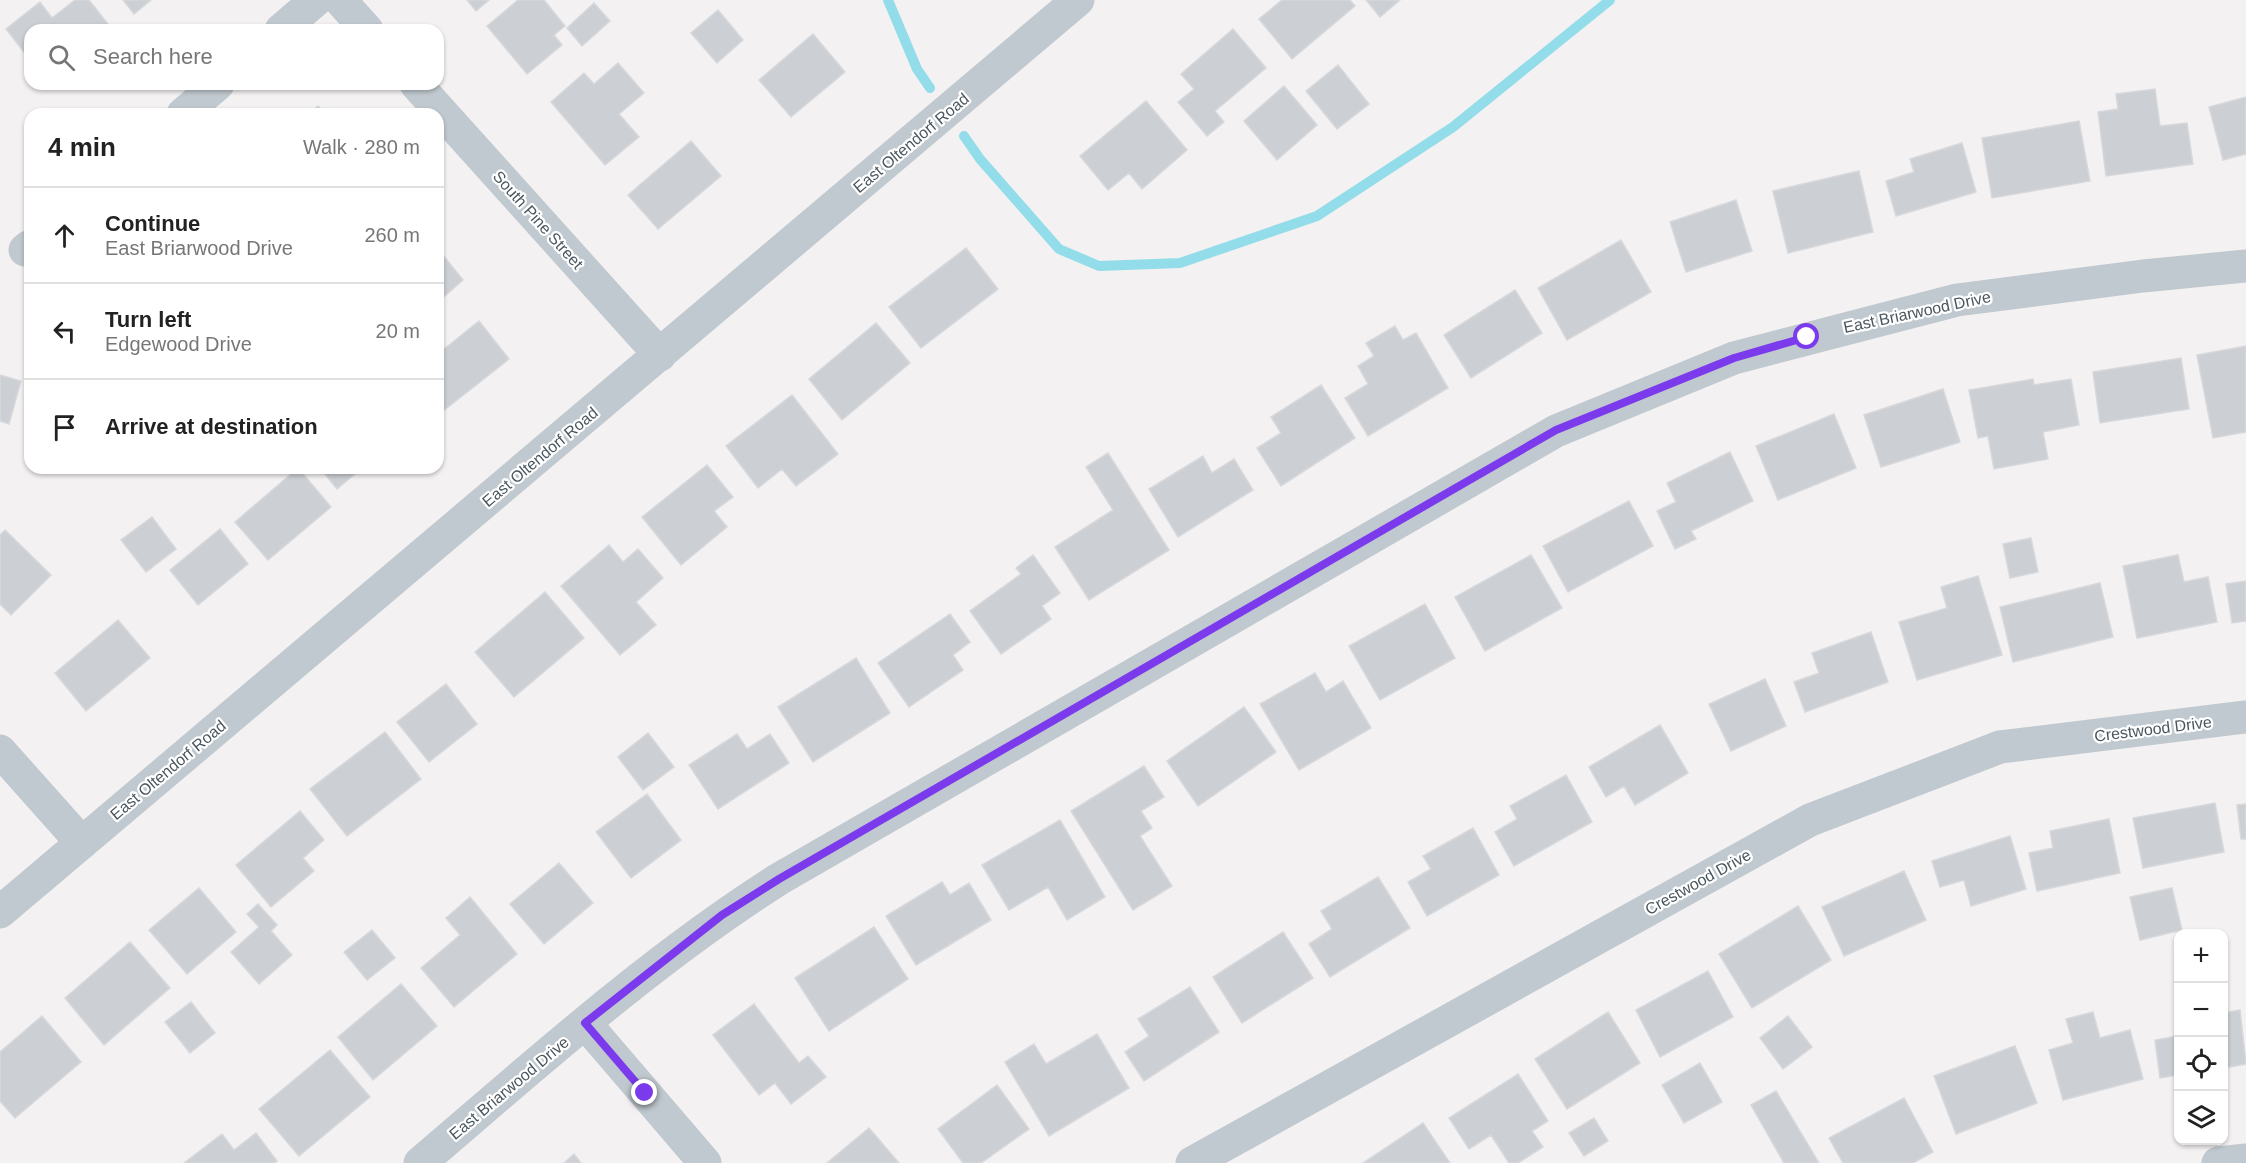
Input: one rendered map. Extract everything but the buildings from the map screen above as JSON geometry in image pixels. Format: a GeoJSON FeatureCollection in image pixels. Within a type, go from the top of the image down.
{"type":"FeatureCollection","features":[{"type":"Feature","properties":{"kind":"street"},"geometry":{"type":"LineString","coordinates":[[288,24],[316,0]]}},
{"type":"Feature","properties":{"kind":"street"},"geometry":{"type":"LineString","coordinates":[[340,0],[362,24]]}},
{"type":"Feature","properties":{"kind":"street","name":"East Oltendorf Road"},"geometry":{"type":"LineString","coordinates":[[0,912],[1078,0]]}},
{"type":"Feature","properties":{"kind":"street"},"geometry":{"type":"LineString","coordinates":[[190,108],[211,90]]}},
{"type":"Feature","properties":{"kind":"street","name":"South Pine Street"},"geometry":{"type":"LineString","coordinates":[[421,90],[438,108]]}},
{"type":"Feature","properties":{"kind":"street","name":"South Pine Street"},"geometry":{"type":"LineString","coordinates":[[444,115],[660,355]]}},
{"type":"Feature","properties":{"kind":"street","name":"East Briarwood Drive"},"geometry":{"type":"LineString","coordinates":[[420,1163],[585,1023],[722,915],[779,879],[1556,430],[1734,358],[1945,303],[2143,276],[2246,266]]}},
{"type":"Feature","properties":{"kind":"street","name":"Crestwood Drive"},"geometry":{"type":"LineString","coordinates":[[1192,1163],[1810,820],[2000,747],[2246,717]]}},
{"type":"Feature","properties":{"kind":"street"},"geometry":{"type":"LineString","coordinates":[[0,752],[82,843]]}},
{"type":"Feature","properties":{"kind":"street"},"geometry":{"type":"LineString","coordinates":[[585,1023],[705,1163]]}},
{"type":"Feature","properties":{"kind":"street"},"geometry":{"type":"LineString","coordinates":[[2218,1163],[2246,1160]]}},
{"type":"Feature","properties":{"kind":"waterway"},"geometry":{"type":"LineString","coordinates":[[888,0],[917,69],[930,88]]}},
{"type":"Feature","properties":{"kind":"waterway"},"geometry":{"type":"LineString","coordinates":[[964,136],[980,159],[1059,249],[1099,266],[1180,263],[1317,216],[1453,127],[1610,0]]}},
{"type":"Feature","properties":{"kind":"route"},"geometry":{"type":"LineString","coordinates":[[645,1093],[585,1023],[722,915],[779,879],[1556,430],[1734,358],[1807,337]]}}]}
